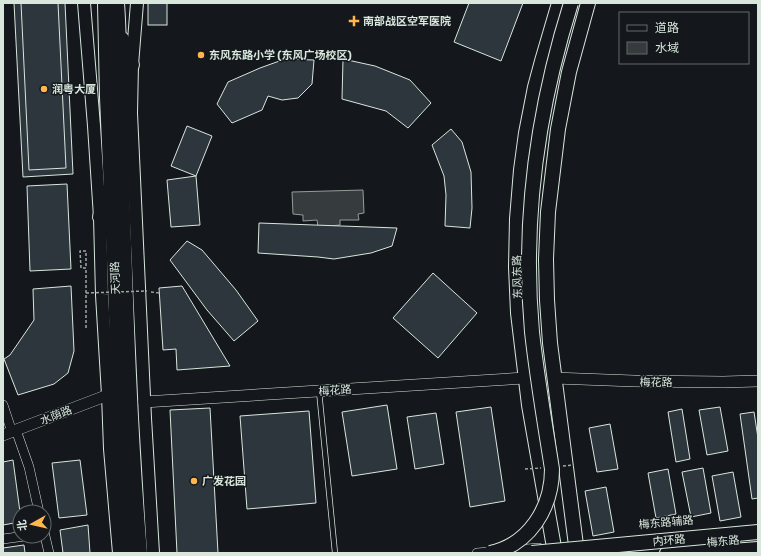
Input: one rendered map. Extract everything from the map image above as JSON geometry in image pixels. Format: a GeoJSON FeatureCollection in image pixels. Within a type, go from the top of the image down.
{"type":"FeatureCollection","features":[{"type":"Feature","properties":{"kind":"highway"},"geometry":{"type":"LineString","coordinates":[[100,3],[132,65]]}},
{"type":"Feature","properties":{"kind":"highway","name":"天河路"},"geometry":{"type":"LineString","coordinates":[[105,3],[112,28],[119,92],[129,361],[140,553]]}},
{"type":"Feature","properties":{"kind":"highway","name":"天河路"},"geometry":{"type":"LineString","coordinates":[[117,3],[112,28],[107,104],[125,507],[130,553]]}},
{"type":"Feature","properties":{"kind":"highway"},"geometry":{"type":"LineString","coordinates":[[112,28],[122,3]]}},
{"type":"Feature","properties":{"kind":"highway","name":"东风东路"},"geometry":{"type":"LineString","coordinates":[[555,550],[525,378],[516,282],[517,219],[526,133],[545,48],[558,3]]}},
{"type":"Feature","properties":{"kind":"highway"},"geometry":{"type":"LineString","coordinates":[[490,553],[513,544],[522,539],[529,532],[546,503],[552,479],[552,469],[538,384],[532,331],[530,274],[531,210],[535,171],[548,88],[571,3]]}},
{"type":"Feature","properties":{"kind":"highway"},"geometry":{"type":"LineString","coordinates":[[576,547],[548,323],[546,247],[556,141],[562,105],[569,72],[588,3]]}},
{"type":"Feature","properties":{"kind":"highway"},"geometry":{"type":"LineString","coordinates":[[100,217],[110,181]]}},
{"type":"Feature","properties":{"kind":"highway"},"geometry":{"type":"LineString","coordinates":[[108,395],[118,370]]}},
{"type":"Feature","properties":{"kind":"highway","name":"内环路"},"geometry":{"type":"LineString","coordinates":[[532,553],[758,532]]}},
{"type":"Feature","properties":{"kind":"highway"},"geometry":{"type":"LineString","coordinates":[[706,553],[758,549]]}},
{"type":"Feature","properties":{"kind":"main road"},"geometry":{"type":"LineString","coordinates":[[84,3],[100,217],[102,295],[110,449],[119,553]]}},
{"type":"Feature","properties":{"kind":"main road"},"geometry":{"type":"LineString","coordinates":[[137,3],[132,65],[131,120],[149,502],[153,553]]}},
{"type":"Feature","properties":{"kind":"main road","name":"梅东路"},"geometry":{"type":"LineString","coordinates":[[593,553],[758,538]]}},
{"type":"Feature","properties":{"kind":"main road","name":"梅东路"},"geometry":{"type":"LineString","coordinates":[[666,553],[758,544]]}},
{"type":"Feature","properties":{"kind":"street","name":"梅花路"},"geometry":{"type":"LineString","coordinates":[[144,402],[525,378]]}},
{"type":"Feature","properties":{"kind":"street","name":"梅花路"},"geometry":{"type":"LineString","coordinates":[[554,378],[634,381],[758,381]]}},
{"type":"Feature","properties":{"kind":"street","name":"水荫路"},"geometry":{"type":"LineString","coordinates":[[10,432],[108,395]]}},
{"type":"Feature","properties":{"kind":"street"},"geometry":{"type":"LineString","coordinates":[[3,405],[10,432],[29,468],[37,504]]}},
{"type":"Feature","properties":{"kind":"street","name":"梅东路辅路"},"geometry":{"type":"LineString","coordinates":[[576,547],[758,526]]}},
{"type":"Feature","properties":{"kind":"street"},"geometry":{"type":"LineString","coordinates":[[477,553],[555,550]]}},
{"type":"Feature","properties":{"kind":"lane"},"geometry":{"type":"LineString","coordinates":[[319,391],[335,553]]}},
{"type":"Feature","properties":{"kind":"path"},"geometry":{"type":"LineString","coordinates":[[86,266],[86,251],[80,251],[81,268],[86,268],[86,328]]}},
{"type":"Feature","properties":{"kind":"path"},"geometry":{"type":"LineString","coordinates":[[86,293],[147,291],[159,293]]}},
{"type":"Feature","properties":{"kind":"water"},"geometry":{"type":"Polygon","coordinates":[[[363,190],[364,213],[358,214],[359,220],[340,220],[340,225],[318,227],[317,220],[303,221],[303,215],[293,214],[292,192],[363,190]]]}},
{"type":"Feature","properties":{"kind":"building","name":"润粤大厦"},"geometry":{"type":"Polygon","coordinates":[[[14,3],[65,3],[73,174],[23,177],[14,3]]]}},
{"type":"Feature","properties":{"kind":"building","name":"润粤大厦"},"geometry":{"type":"Polygon","coordinates":[[[21,3],[58,3],[66,168],[29,170],[21,3]]]}},
{"type":"Feature","properties":{"kind":"building"},"geometry":{"type":"Polygon","coordinates":[[[148,3],[167,3],[167,25],[148,25],[148,3]]]}},
{"type":"Feature","properties":{"kind":"building"},"geometry":{"type":"Polygon","coordinates":[[[469,3],[523,3],[501,61],[454,42],[469,3]]]}},
{"type":"Feature","properties":{"kind":"building"},"geometry":{"type":"Polygon","coordinates":[[[285,59],[314,60],[312,84],[298,98],[282,100],[268,96],[262,110],[232,123],[217,104],[228,82],[285,59]]]}},
{"type":"Feature","properties":{"kind":"building"},"geometry":{"type":"Polygon","coordinates":[[[343,59],[375,66],[410,80],[431,103],[408,128],[386,111],[342,99],[343,59]]]}},
{"type":"Feature","properties":{"kind":"building"},"geometry":{"type":"Polygon","coordinates":[[[187,126],[212,136],[196,176],[171,166],[187,126]]]}},
{"type":"Feature","properties":{"kind":"building"},"geometry":{"type":"Polygon","coordinates":[[[451,129],[462,142],[471,172],[472,208],[470,228],[445,226],[446,195],[444,176],[432,145],[451,129]]]}},
{"type":"Feature","properties":{"kind":"building"},"geometry":{"type":"Polygon","coordinates":[[[196,176],[200,225],[171,227],[167,180],[196,176]]]}},
{"type":"Feature","properties":{"kind":"building"},"geometry":{"type":"Polygon","coordinates":[[[67,184],[71,269],[30,271],[27,186],[67,184]]]}},
{"type":"Feature","properties":{"kind":"building"},"geometry":{"type":"Polygon","coordinates":[[[259,223],[397,228],[392,246],[371,253],[334,259],[258,253],[259,223]]]}},
{"type":"Feature","properties":{"kind":"building"},"geometry":{"type":"Polygon","coordinates":[[[187,241],[202,250],[236,290],[258,321],[234,341],[207,310],[170,260],[187,241]]]}},
{"type":"Feature","properties":{"kind":"building"},"geometry":{"type":"Polygon","coordinates":[[[433,273],[477,313],[438,358],[393,318],[433,273]]]}},
{"type":"Feature","properties":{"kind":"building"},"geometry":{"type":"Polygon","coordinates":[[[71,286],[74,351],[68,373],[54,384],[18,395],[4,359],[10,355],[34,320],[33,289],[71,286]]]}},
{"type":"Feature","properties":{"kind":"building"},"geometry":{"type":"Polygon","coordinates":[[[182,286],[230,366],[177,370],[176,349],[163,350],[159,288],[182,286]]]}},
{"type":"Feature","properties":{"kind":"building"},"geometry":{"type":"Polygon","coordinates":[[[387,405],[397,469],[352,476],[342,412],[387,405]]]}},
{"type":"Feature","properties":{"kind":"building"},"geometry":{"type":"Polygon","coordinates":[[[491,407],[505,501],[470,507],[456,412],[491,407]]]}},
{"type":"Feature","properties":{"kind":"building"},"geometry":{"type":"Polygon","coordinates":[[[720,407],[728,451],[707,455],[699,410],[720,407]]]}},
{"type":"Feature","properties":{"kind":"building","name":"广发花园"},"geometry":{"type":"Polygon","coordinates":[[[210,408],[218,553],[177,553],[170,410],[210,408]]]}},
{"type":"Feature","properties":{"kind":"building"},"geometry":{"type":"Polygon","coordinates":[[[682,409],[690,459],[676,462],[668,412],[682,409]]]}},
{"type":"Feature","properties":{"kind":"building"},"geometry":{"type":"Polygon","coordinates":[[[309,411],[316,503],[247,509],[240,416],[309,411]]]}},
{"type":"Feature","properties":{"kind":"building"},"geometry":{"type":"Polygon","coordinates":[[[754,412],[758,438],[758,498],[752,499],[740,414],[754,412]]]}},
{"type":"Feature","properties":{"kind":"building"},"geometry":{"type":"Polygon","coordinates":[[[436,413],[444,464],[415,469],[407,417],[436,413]]]}},
{"type":"Feature","properties":{"kind":"building"},"geometry":{"type":"Polygon","coordinates":[[[610,424],[618,469],[597,472],[589,428],[610,424]]]}},
{"type":"Feature","properties":{"kind":"building"},"geometry":{"type":"Polygon","coordinates":[[[13,460],[19,504],[12,504],[12,523],[3,525],[3,462],[13,460]]]}},
{"type":"Feature","properties":{"kind":"building"},"geometry":{"type":"Polygon","coordinates":[[[80,460],[87,515],[59,518],[52,463],[80,460]]]}},
{"type":"Feature","properties":{"kind":"building"},"geometry":{"type":"Polygon","coordinates":[[[703,468],[711,513],[691,517],[682,472],[703,468]]]}},
{"type":"Feature","properties":{"kind":"building"},"geometry":{"type":"Polygon","coordinates":[[[668,469],[676,514],[656,518],[648,473],[668,469]]]}},
{"type":"Feature","properties":{"kind":"building"},"geometry":{"type":"Polygon","coordinates":[[[733,472],[741,517],[720,521],[712,476],[733,472]]]}},
{"type":"Feature","properties":{"kind":"building"},"geometry":{"type":"Polygon","coordinates":[[[606,487],[614,532],[593,536],[585,491],[606,487]]]}},
{"type":"Feature","properties":{"kind":"building"},"geometry":{"type":"Polygon","coordinates":[[[88,525],[90,553],[63,553],[60,530],[88,525]]]}},
{"type":"Feature","properties":{"kind":"building"},"geometry":{"type":"Polygon","coordinates":[[[24,545],[25,553],[3,553],[3,548],[24,545]]]}},
{"type":"Feature","properties":{"kind":"place","name":"南部战区空军医院"},"geometry":{"type":"Point","coordinates":[354,21]}},
{"type":"Feature","properties":{"kind":"place","name":"东风东路小学 (东风广场校区)"},"geometry":{"type":"Point","coordinates":[201,55]}},
{"type":"Feature","properties":{"kind":"place","name":"润粤大厦"},"geometry":{"type":"Point","coordinates":[44,89]}},
{"type":"Feature","properties":{"kind":"place","name":"广发花园"},"geometry":{"type":"Point","coordinates":[194,481]}}]}
